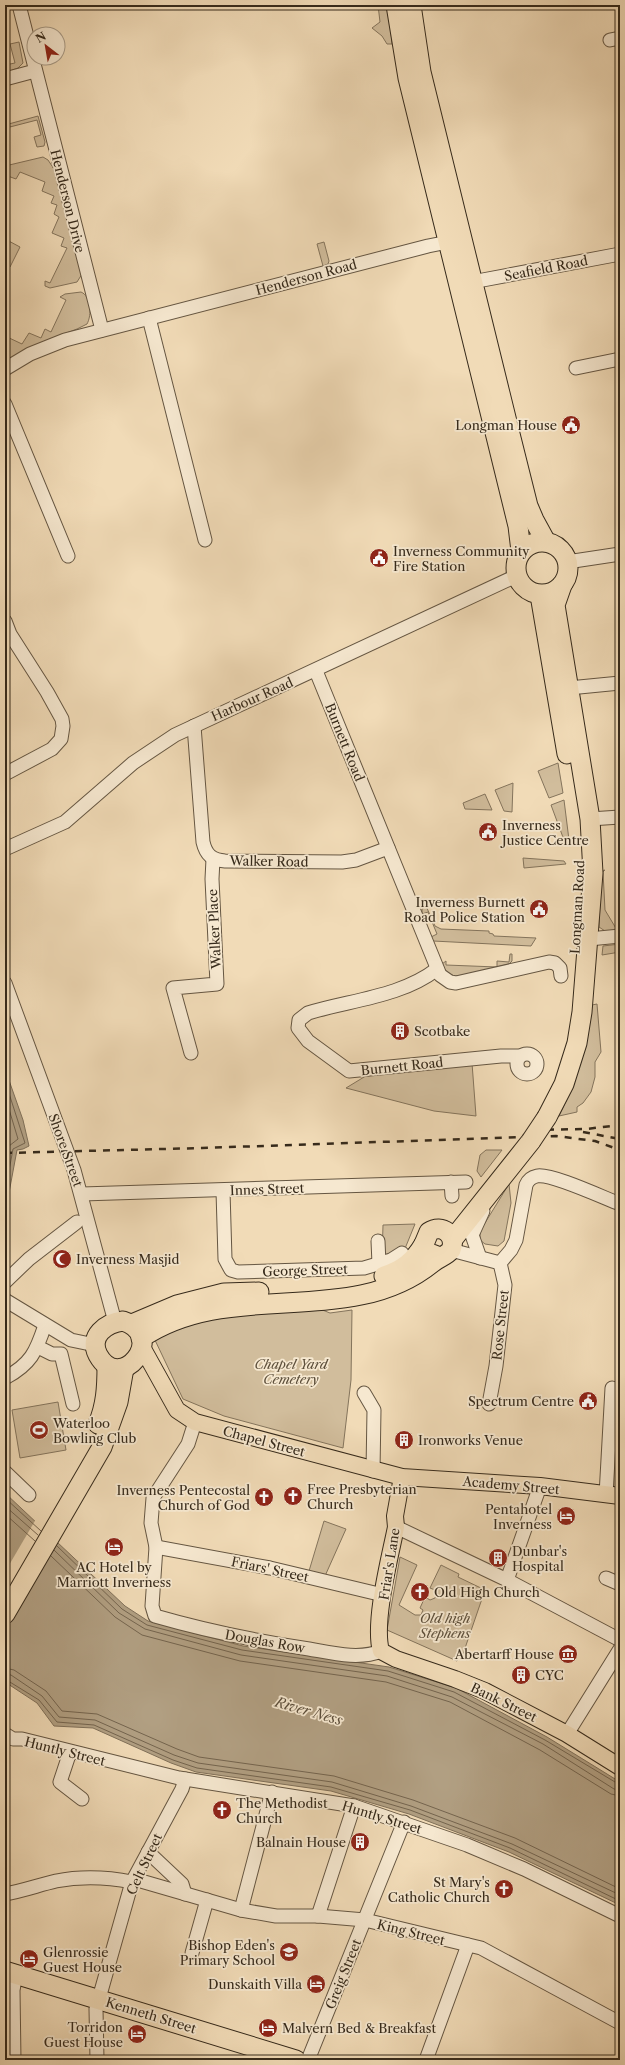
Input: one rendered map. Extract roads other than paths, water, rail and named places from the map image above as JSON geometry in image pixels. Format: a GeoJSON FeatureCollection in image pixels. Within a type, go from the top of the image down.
{"type":"FeatureCollection","features":[{"type":"Feature","properties":{"kind":"highway"},"geometry":{"type":"LineString","coordinates":[[396,5],[408,78],[456,244],[472,282],[528,506],[546,542]]}},
{"type":"Feature","properties":{"kind":"highway"},"geometry":{"type":"LineString","coordinates":[[411,5],[421,72],[456,244],[518,526],[521,551]]}},
{"type":"Feature","properties":{"kind":"highway"},"geometry":{"type":"LineString","coordinates":[[546,542],[560,549],[567,562],[566,578],[562,585],[552,592],[540,595],[525,589],[516,576],[517,559],[521,551],[532,543],[546,542]]}},
{"type":"Feature","properties":{"kind":"highway","name":"Longman Road"},"geometry":{"type":"LineString","coordinates":[[540,1118],[564,1084],[574,1058],[582,1012],[589,939],[593,873],[590,819],[556,605],[562,585]]}},
{"type":"Feature","properties":{"kind":"highway","name":"Longman Road"},"geometry":{"type":"LineString","coordinates":[[540,595],[574,796],[579,836],[581,875],[565,1044],[540,1118]]}},
{"type":"Feature","properties":{"kind":"highway"},"geometry":{"type":"LineString","coordinates":[[133,1333],[139,1356],[121,1366],[101,1360],[95,1345],[100,1331],[133,1333],[199,1311],[245,1305],[341,1299],[368,1294],[399,1285],[419,1274],[495,1188],[523,1142],[540,1118]]}},
{"type":"Feature","properties":{"kind":"highway"},"geometry":{"type":"LineString","coordinates":[[446,1244],[457,1215],[523,1142]]}},
{"type":"Feature","properties":{"kind":"highway"},"geometry":{"type":"LineString","coordinates":[[133,1333],[177,1304],[224,1293],[341,1288],[367,1283],[395,1273],[406,1266],[416,1257],[429,1232],[446,1244]]}},
{"type":"Feature","properties":{"kind":"highway"},"geometry":{"type":"LineString","coordinates":[[5,1590],[54,1520],[102,1447],[118,1402],[121,1366]]}},
{"type":"Feature","properties":{"kind":"highway"},"geometry":{"type":"LineString","coordinates":[[5,1614],[54,1520]]}},
{"type":"Feature","properties":{"kind":"highway","name":"Kenneth Street"},"geometry":{"type":"LineString","coordinates":[[10,1972],[296,2060]]}},
{"type":"Feature","properties":{"kind":"main road","name":"Chapel Street"},"geometry":{"type":"LineString","coordinates":[[133,1333],[177,1410],[195,1422],[402,1477]]}},
{"type":"Feature","properties":{"kind":"main road"},"geometry":{"type":"LineString","coordinates":[[121,1366],[152,1367]]}},
{"type":"Feature","properties":{"kind":"main road"},"geometry":{"type":"LineString","coordinates":[[376,1471],[390,1488],[390,1504],[396,1521]]}},
{"type":"Feature","properties":{"kind":"main road","name":"Academy Street"},"geometry":{"type":"LineString","coordinates":[[402,1477],[540,1486],[613,1496]]}},
{"type":"Feature","properties":{"kind":"main road","name":"Friar's Lane"},"geometry":{"type":"LineString","coordinates":[[381,1651],[379,1642],[383,1595],[402,1477]]}},
{"type":"Feature","properties":{"kind":"main road","name":"Bank Street"},"geometry":{"type":"LineString","coordinates":[[381,1651],[396,1659],[485,1691],[567,1734],[620,1767]]}},
{"type":"Feature","properties":{"kind":"street","name":"Henderson Drive"},"geometry":{"type":"LineString","coordinates":[[19,5],[102,330]]}},
{"type":"Feature","properties":{"kind":"street"},"geometry":{"type":"LineString","coordinates":[[5,79],[35,72]]}},
{"type":"Feature","properties":{"kind":"street","name":"Henderson Road"},"geometry":{"type":"LineString","coordinates":[[5,369],[30,354],[65,340],[148,318],[456,244]]}},
{"type":"Feature","properties":{"kind":"street","name":"Seafield Road"},"geometry":{"type":"LineString","coordinates":[[472,282],[620,254]]}},
{"type":"Feature","properties":{"kind":"street"},"geometry":{"type":"LineString","coordinates":[[148,318],[205,540]]}},
{"type":"Feature","properties":{"kind":"street"},"geometry":{"type":"LineString","coordinates":[[576,368],[620,359]]}},
{"type":"Feature","properties":{"kind":"street"},"geometry":{"type":"LineString","coordinates":[[5,404],[68,556]]}},
{"type":"Feature","properties":{"kind":"street"},"geometry":{"type":"LineString","coordinates":[[567,562],[620,554]]}},
{"type":"Feature","properties":{"kind":"street","name":"Harbour Road"},"geometry":{"type":"LineString","coordinates":[[5,849],[24,842],[65,822],[133,763],[156,746],[194,726],[516,576]]}},
{"type":"Feature","properties":{"kind":"street"},"geometry":{"type":"LineString","coordinates":[[5,621],[10,634],[48,692],[62,720],[63,726],[61,739],[52,749],[5,774]]}},
{"type":"Feature","properties":{"kind":"street","name":"Burnett Road"},"geometry":{"type":"LineString","coordinates":[[316,670],[437,969],[445,979],[456,983],[549,962],[555,963],[560,968],[561,976]]}},
{"type":"Feature","properties":{"kind":"street"},"geometry":{"type":"LineString","coordinates":[[569,688],[620,683]]}},
{"type":"Feature","properties":{"kind":"street","name":"Walker Road"},"geometry":{"type":"LineString","coordinates":[[194,726],[203,842],[205,849],[213,859],[225,861],[342,862],[356,860],[388,848]]}},
{"type":"Feature","properties":{"kind":"street"},"geometry":{"type":"LineString","coordinates":[[590,819],[620,817]]}},
{"type":"Feature","properties":{"kind":"street","name":"Walker Place"},"geometry":{"type":"LineString","coordinates":[[191,1053],[173,988],[217,984],[212,879],[213,859]]}},
{"type":"Feature","properties":{"kind":"street"},"geometry":{"type":"LineString","coordinates":[[589,939],[620,936]]}},
{"type":"Feature","properties":{"kind":"street","name":"Burnett Road"},"geometry":{"type":"LineString","coordinates":[[437,969],[428,976],[381,995],[308,1013],[299,1020],[298,1028],[308,1041],[349,1072],[516,1058]]}},
{"type":"Feature","properties":{"kind":"street","name":"Shore Street"},"geometry":{"type":"LineString","coordinates":[[5,982],[133,1333]]}},
{"type":"Feature","properties":{"kind":"street"},"geometry":{"type":"LineString","coordinates":[[446,1244],[480,1258],[500,1263],[511,1250],[516,1240],[528,1181],[537,1176],[550,1177],[620,1204]]}},
{"type":"Feature","properties":{"kind":"street"},"geometry":{"type":"LineString","coordinates":[[452,1182],[452,1196]]}},
{"type":"Feature","properties":{"kind":"street","name":"Innes Street"},"geometry":{"type":"LineString","coordinates":[[82,1194],[223,1191],[466,1182]]}},
{"type":"Feature","properties":{"kind":"street"},"geometry":{"type":"LineString","coordinates":[[480,1258],[472,1235],[495,1188]]}},
{"type":"Feature","properties":{"kind":"street","name":"George Street"},"geometry":{"type":"LineString","coordinates":[[223,1191],[225,1259],[231,1270],[238,1272],[364,1268],[391,1260],[402,1253]]}},
{"type":"Feature","properties":{"kind":"street"},"geometry":{"type":"LineString","coordinates":[[5,1282],[29,1259],[77,1222]]}},
{"type":"Feature","properties":{"kind":"street"},"geometry":{"type":"LineString","coordinates":[[378,1241],[379,1264]]}},
{"type":"Feature","properties":{"kind":"street","name":"Rose Street"},"geometry":{"type":"LineString","coordinates":[[489,1404],[496,1366],[505,1286],[500,1263]]}},
{"type":"Feature","properties":{"kind":"street"},"geometry":{"type":"LineString","coordinates":[[5,1300],[71,1340],[95,1345]]}},
{"type":"Feature","properties":{"kind":"street"},"geometry":{"type":"LineString","coordinates":[[5,1378],[21,1369],[38,1347],[45,1325]]}},
{"type":"Feature","properties":{"kind":"street"},"geometry":{"type":"LineString","coordinates":[[38,1347],[52,1354],[62,1351],[73,1404]]}},
{"type":"Feature","properties":{"kind":"street"},"geometry":{"type":"LineString","coordinates":[[612,1388],[615,1429],[613,1496]]}},
{"type":"Feature","properties":{"kind":"street"},"geometry":{"type":"LineString","coordinates":[[364,1393],[374,1410],[376,1471]]}},
{"type":"Feature","properties":{"kind":"street"},"geometry":{"type":"LineString","coordinates":[[156,1547],[151,1523],[153,1498],[188,1444],[195,1422]]}},
{"type":"Feature","properties":{"kind":"street"},"geometry":{"type":"LineString","coordinates":[[5,1472],[29,1495]]}},
{"type":"Feature","properties":{"kind":"street"},"geometry":{"type":"LineString","coordinates":[[507,1580],[540,1486]]}},
{"type":"Feature","properties":{"kind":"street"},"geometry":{"type":"LineString","coordinates":[[396,1521],[620,1640]]}},
{"type":"Feature","properties":{"kind":"street","name":"Friars' Street"},"geometry":{"type":"LineString","coordinates":[[156,1547],[270,1568],[383,1595]]}},
{"type":"Feature","properties":{"kind":"street","name":"Douglas Row"},"geometry":{"type":"LineString","coordinates":[[156,1547],[152,1611],[155,1616],[233,1637],[348,1655],[367,1655],[381,1651]]}},
{"type":"Feature","properties":{"kind":"street"},"geometry":{"type":"LineString","coordinates":[[606,1578],[620,1584]]}},
{"type":"Feature","properties":{"kind":"street"},"geometry":{"type":"LineString","coordinates":[[567,1734],[620,1649]]}},
{"type":"Feature","properties":{"kind":"street","name":"Huntly Street"},"geometry":{"type":"LineString","coordinates":[[8,1739],[22,1739],[185,1779],[354,1806],[467,1845],[524,1869],[620,1916]]}},
{"type":"Feature","properties":{"kind":"street"},"geometry":{"type":"LineString","coordinates":[[70,1752],[60,1782],[82,1799]]}},
{"type":"Feature","properties":{"kind":"street","name":"Celt Street"},"geometry":{"type":"LineString","coordinates":[[97,2060],[96,2016],[99,1999],[133,1881],[182,1789],[185,1779]]}},
{"type":"Feature","properties":{"kind":"street"},"geometry":{"type":"LineString","coordinates":[[241,1910],[272,1792]]}},
{"type":"Feature","properties":{"kind":"street"},"geometry":{"type":"LineString","coordinates":[[318,1916],[354,1806]]}},
{"type":"Feature","properties":{"kind":"street","name":"Greig Street"},"geometry":{"type":"LineString","coordinates":[[308,2060],[404,1822]]}},
{"type":"Feature","properties":{"kind":"street"},"geometry":{"type":"LineString","coordinates":[[148,1852],[182,1884],[185,1894]]}},
{"type":"Feature","properties":{"kind":"street","name":"King Street"},"geometry":{"type":"LineString","coordinates":[[5,1894],[55,1882],[82,1878],[105,1878],[133,1881],[241,1910],[276,1916],[318,1916],[365,1920],[487,1950],[620,2023]]}},
{"type":"Feature","properties":{"kind":"street"},"geometry":{"type":"LineString","coordinates":[[192,1953],[206,1900]]}},
{"type":"Feature","properties":{"kind":"street"},"geometry":{"type":"LineString","coordinates":[[426,2060],[468,1945]]}},
{"type":"Feature","properties":{"kind":"street"},"geometry":{"type":"LineString","coordinates":[[10,1972],[14,2060]]}},
{"type":"Feature","properties":{"kind":"water"},"geometry":{"type":"Polygon","coordinates":[[[5,1069],[23,1120],[29,1146],[17,1150],[5,1214],[5,1069]]]}},
{"type":"Feature","properties":{"kind":"water","name":"River Ness"},"geometry":{"type":"Polygon","coordinates":[[[5,1493],[125,1606],[148,1621],[243,1646],[389,1667],[456,1688],[547,1737],[620,1782],[620,1905],[509,1852],[409,1814],[331,1791],[196,1772],[171,1763],[93,1728],[54,1726],[37,1703],[5,1682],[5,1493]]]}},
{"type":"Feature","properties":{"kind":"railway"},"geometry":{"type":"LineString","coordinates":[[533,1130],[586,1129],[620,1125]]}},
{"type":"Feature","properties":{"kind":"railway"},"geometry":{"type":"LineString","coordinates":[[583,1132],[620,1139]]}},
{"type":"Feature","properties":{"kind":"railway"},"geometry":{"type":"LineString","coordinates":[[5,1153],[556,1136],[595,1141],[620,1150]]}},
{"type":"Feature","properties":{"kind":"place","name":"Longman House"},"geometry":{"type":"Point","coordinates":[571,425]}},
{"type":"Feature","properties":{"kind":"place","name":"Inverness Community Fire Station"},"geometry":{"type":"Point","coordinates":[379,558]}},
{"type":"Feature","properties":{"kind":"place","name":"Inverness Justice Centre"},"geometry":{"type":"Point","coordinates":[488,832]}},
{"type":"Feature","properties":{"kind":"place","name":"Inverness Burnett Road Police Station"},"geometry":{"type":"Point","coordinates":[539,909]}},
{"type":"Feature","properties":{"kind":"place","name":"Scotbake"},"geometry":{"type":"Point","coordinates":[400,1031]}},
{"type":"Feature","properties":{"kind":"place","name":"Inverness Masjid"},"geometry":{"type":"Point","coordinates":[62,1259]}},
{"type":"Feature","properties":{"kind":"place","name":"Spectrum Centre"},"geometry":{"type":"Point","coordinates":[588,1401]}},
{"type":"Feature","properties":{"kind":"place","name":"Waterloo Bowling Club"},"geometry":{"type":"Point","coordinates":[39,1430]}},
{"type":"Feature","properties":{"kind":"place","name":"Ironworks Venue"},"geometry":{"type":"Point","coordinates":[404,1440]}},
{"type":"Feature","properties":{"kind":"place","name":"Free Presbyterian Church"},"geometry":{"type":"Point","coordinates":[293,1496]}},
{"type":"Feature","properties":{"kind":"place","name":"Inverness Pentecostal Church of God"},"geometry":{"type":"Point","coordinates":[264,1497]}},
{"type":"Feature","properties":{"kind":"place","name":"Pentahotel Inverness"},"geometry":{"type":"Point","coordinates":[566,1516]}},
{"type":"Feature","properties":{"kind":"place","name":"AC Hotel by Marriott Inverness"},"geometry":{"type":"Point","coordinates":[114,1547]}},
{"type":"Feature","properties":{"kind":"place","name":"Dunbar's Hospital"},"geometry":{"type":"Point","coordinates":[498,1558]}},
{"type":"Feature","properties":{"kind":"place","name":"Old High Church"},"geometry":{"type":"Point","coordinates":[420,1592]}},
{"type":"Feature","properties":{"kind":"place","name":"Abertarff House"},"geometry":{"type":"Point","coordinates":[568,1654]}},
{"type":"Feature","properties":{"kind":"place","name":"CYC"},"geometry":{"type":"Point","coordinates":[521,1675]}},
{"type":"Feature","properties":{"kind":"place","name":"The Methodist Church"},"geometry":{"type":"Point","coordinates":[222,1810]}},
{"type":"Feature","properties":{"kind":"place","name":"Balnain House"},"geometry":{"type":"Point","coordinates":[360,1842]}},
{"type":"Feature","properties":{"kind":"place","name":"St Mary's Catholic Church"},"geometry":{"type":"Point","coordinates":[504,1889]}},
{"type":"Feature","properties":{"kind":"place","name":"Bishop Eden's Primary School"},"geometry":{"type":"Point","coordinates":[289,1952]}},
{"type":"Feature","properties":{"kind":"place","name":"Glenrossie Guest House"},"geometry":{"type":"Point","coordinates":[29,1959]}},
{"type":"Feature","properties":{"kind":"place","name":"Dunskaith Villa"},"geometry":{"type":"Point","coordinates":[316,1984]}},
{"type":"Feature","properties":{"kind":"place","name":"Malvern Bed & Breakfast"},"geometry":{"type":"Point","coordinates":[268,2028]}},
{"type":"Feature","properties":{"kind":"place","name":"Torridon Guest House"},"geometry":{"type":"Point","coordinates":[137,2034]}},
{"type":"Feature","properties":{"kind":"park label","name":"Chapel Yard Cemetery"},"geometry":{"type":"Point","coordinates":[291,1372]}},
{"type":"Feature","properties":{"kind":"park label","name":"Old high Stephens"},"geometry":{"type":"Point","coordinates":[445,1626]}}]}
